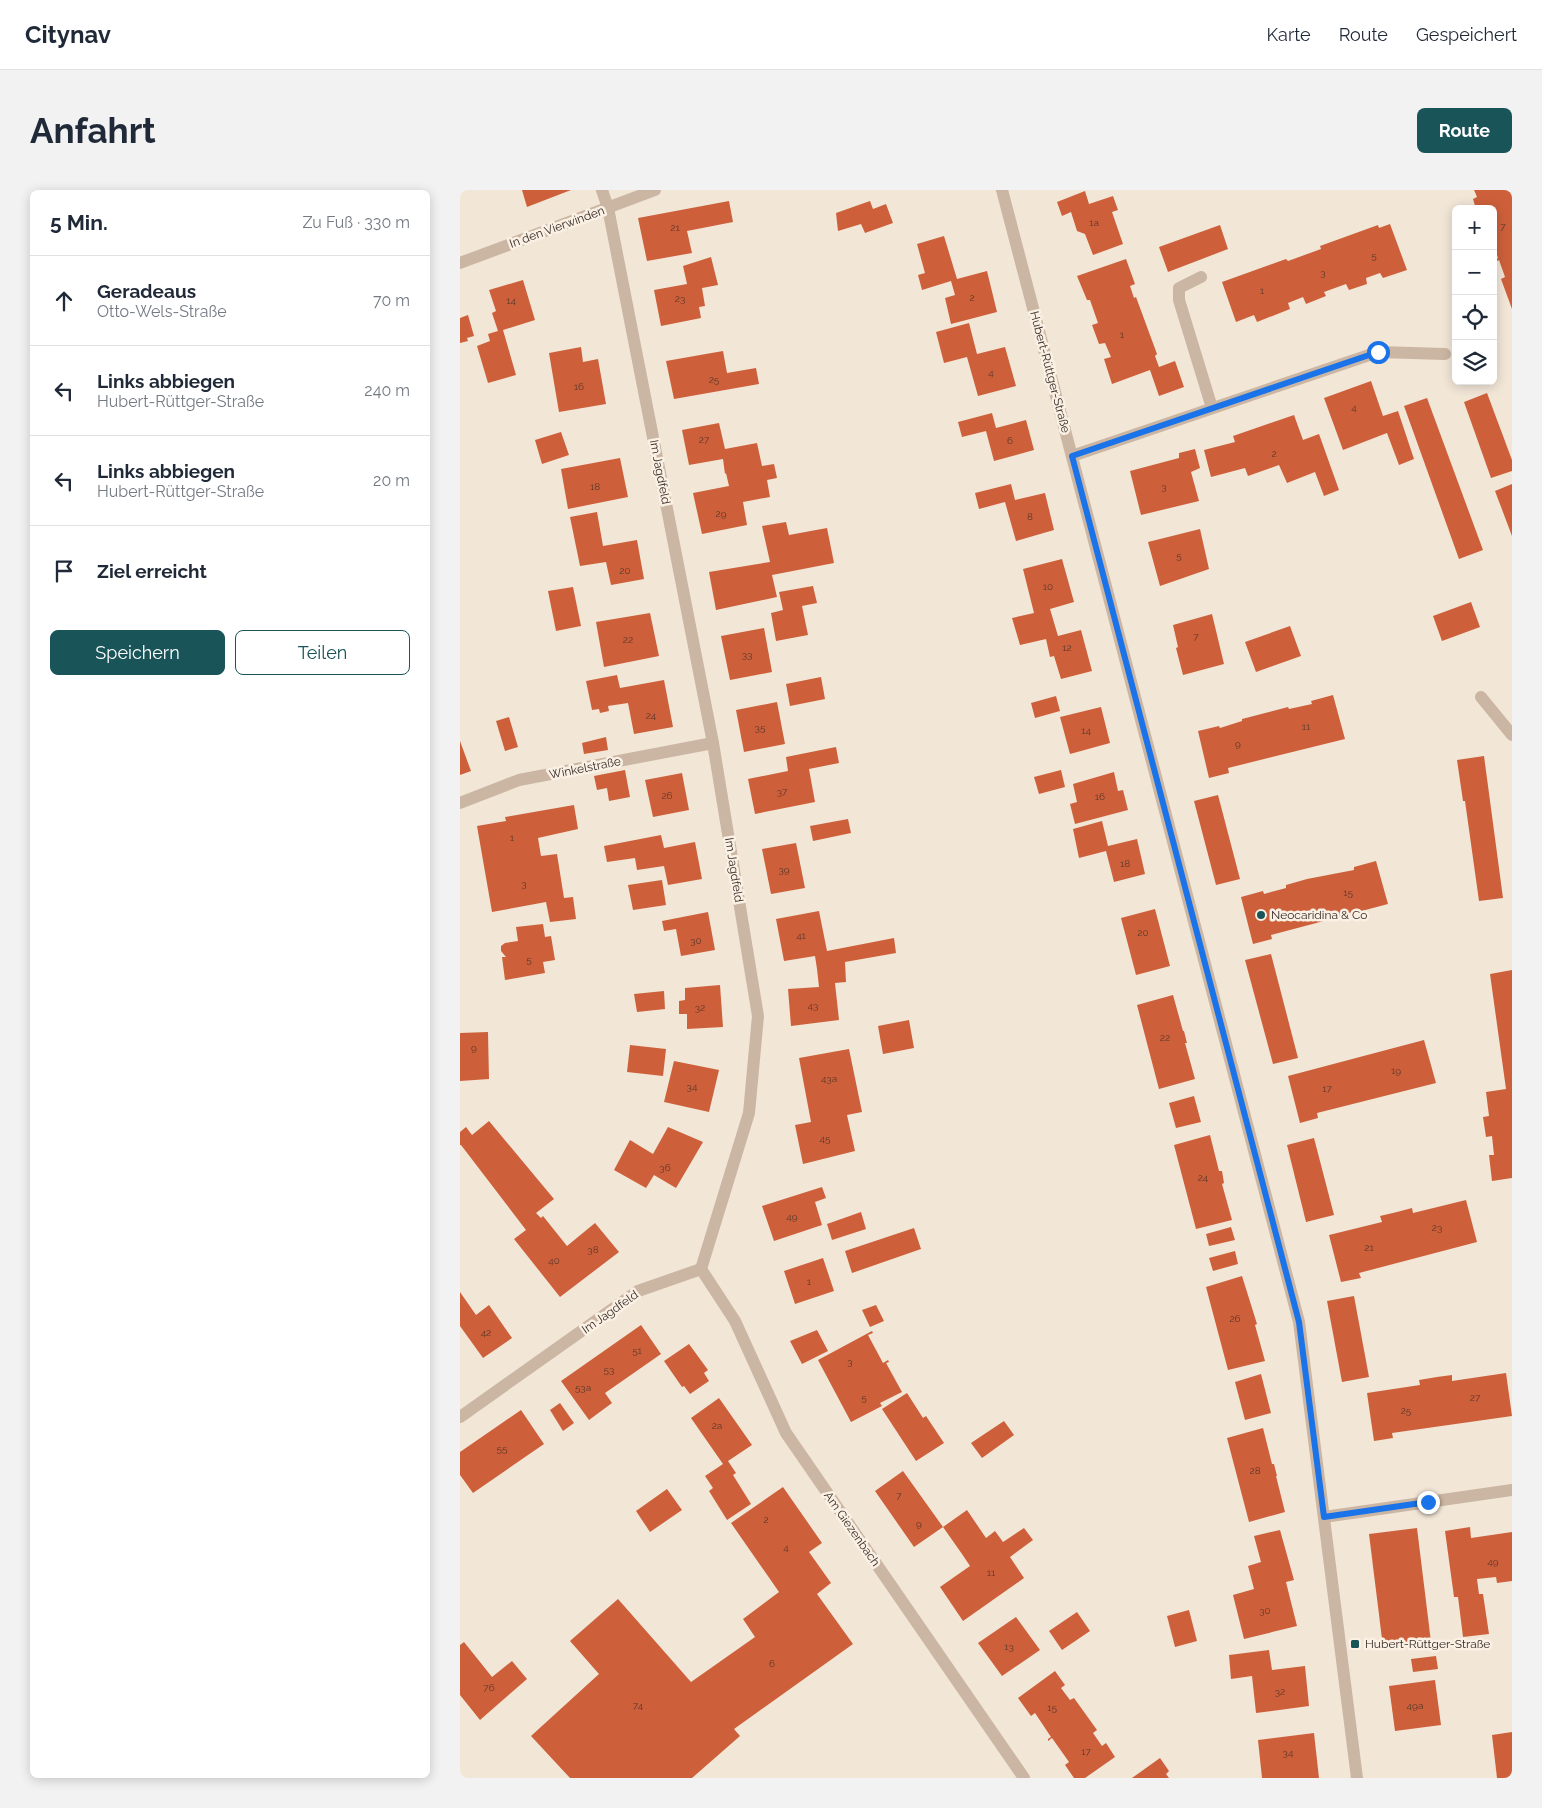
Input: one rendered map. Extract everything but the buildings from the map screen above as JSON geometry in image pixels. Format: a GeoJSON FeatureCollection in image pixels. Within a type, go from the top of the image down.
{"type":"FeatureCollection","features":[{"type":"Feature","properties":{"kind":"street","name":"Im Jagdfeld"},"geometry":{"type":"LineString","coordinates":[[460,1417],[638,1291],[701,1269],[749,1113],[758,1016],[713,743],[608,208],[602,190]]}},
{"type":"Feature","properties":{"kind":"street","name":"In den Vierwinden"},"geometry":{"type":"LineString","coordinates":[[460,263],[655,190]]}},
{"type":"Feature","properties":{"kind":"street","name":"Hubert-Rüttger-Straße"},"geometry":{"type":"LineString","coordinates":[[1002,190],[1299,1322],[1358,1778]]}},
{"type":"Feature","properties":{"kind":"street"},"geometry":{"type":"LineString","coordinates":[[1201,277],[1179,288],[1179,300],[1212,408]]}},
{"type":"Feature","properties":{"kind":"street"},"geometry":{"type":"LineString","coordinates":[[1072,456],[1378,352],[1445,354]]}},
{"type":"Feature","properties":{"kind":"street"},"geometry":{"type":"LineString","coordinates":[[1481,697],[1512,735]]}},
{"type":"Feature","properties":{"kind":"street","name":"Winkelstraße"},"geometry":{"type":"LineString","coordinates":[[460,803],[518,780],[713,743]]}},
{"type":"Feature","properties":{"kind":"street","name":"Am Giezenbach"},"geometry":{"type":"LineString","coordinates":[[701,1269],[735,1320],[786,1433],[1024,1778]]}},
{"type":"Feature","properties":{"kind":"street"},"geometry":{"type":"LineString","coordinates":[[1324,1517],[1512,1490]]}},
{"type":"Feature","properties":{"kind":"place","name":"Neocaridina & Co"},"geometry":{"type":"Point","coordinates":[1261,915]}},
{"type":"Feature","properties":{"kind":"place","name":"Hubert-Rüttger-Straße"},"geometry":{"type":"Point","coordinates":[1355,1644]}},
{"type":"Feature","properties":{"kind":"route"},"geometry":{"type":"LineString","coordinates":[[1378,352],[1072,456],[1299,1322],[1324,1517],[1428,1502]]}}]}
